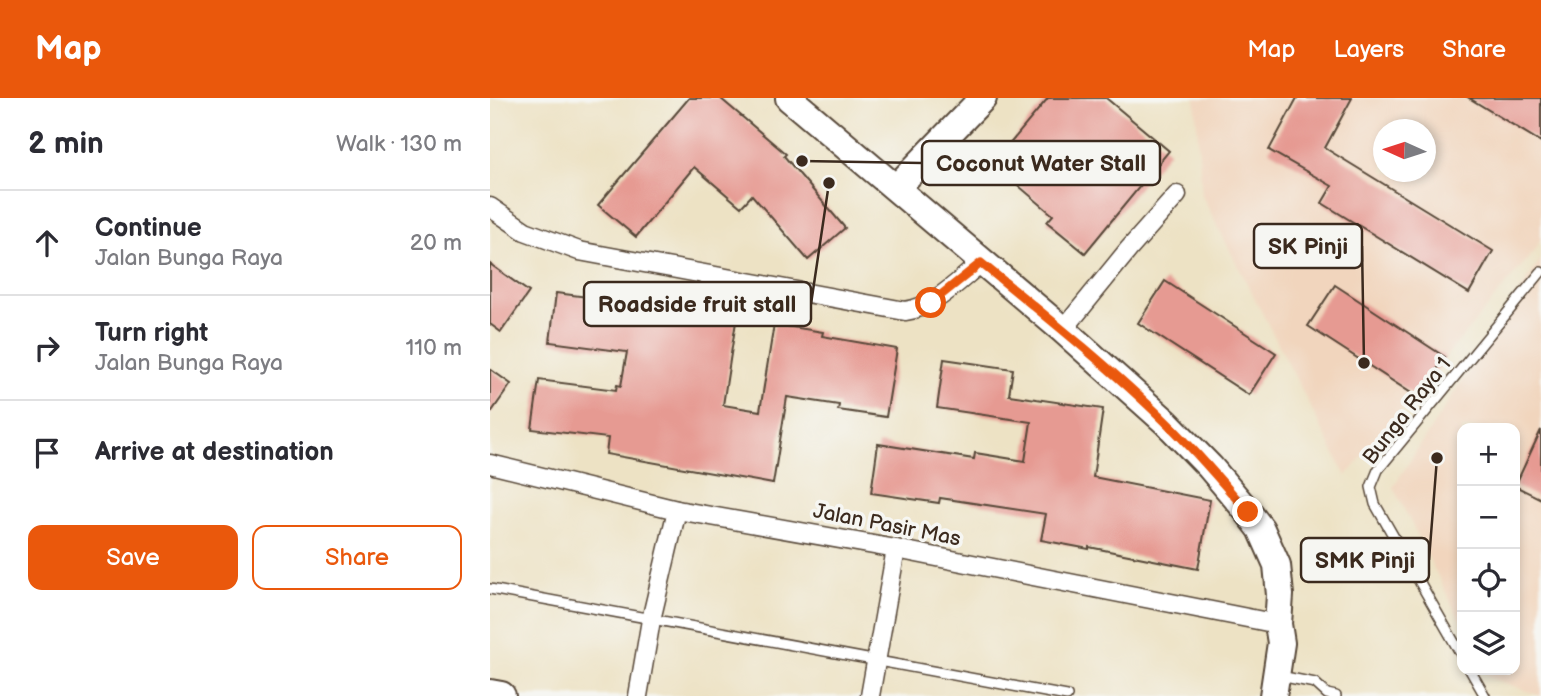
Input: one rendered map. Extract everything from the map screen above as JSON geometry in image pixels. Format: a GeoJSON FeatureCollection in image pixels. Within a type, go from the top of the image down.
{"type":"FeatureCollection","features":[{"type":"Feature","properties":{"kind":"main road"},"geometry":{"type":"LineString","coordinates":[[789,98],[1063,330],[1167,423],[1210,467],[1261,529],[1277,565],[1281,643],[1275,686]]}},
{"type":"Feature","properties":{"kind":"main road"},"geometry":{"type":"LineString","coordinates":[[896,188],[982,98]]}},
{"type":"Feature","properties":{"kind":"main road"},"geometry":{"type":"LineString","coordinates":[[1255,696],[1267,636],[1278,624]]}},
{"type":"Feature","properties":{"kind":"main road"},"geometry":{"type":"LineString","coordinates":[[490,694],[501,696]]}},
{"type":"Feature","properties":{"kind":"street"},"geometry":{"type":"LineString","coordinates":[[1063,330],[1177,195]]}},
{"type":"Feature","properties":{"kind":"street"},"geometry":{"type":"LineString","coordinates":[[490,207],[524,231],[579,251],[905,311],[919,309],[931,303],[981,263]]}},
{"type":"Feature","properties":{"kind":"street","name":"Jalan Pasir Mas"},"geometry":{"type":"LineString","coordinates":[[490,464],[677,510],[897,549],[1278,624]]}},
{"type":"Feature","properties":{"kind":"street"},"geometry":{"type":"LineString","coordinates":[[638,696],[651,620],[677,510]]}},
{"type":"Feature","properties":{"kind":"street"},"geometry":{"type":"LineString","coordinates":[[870,696],[897,549]]}},
{"type":"Feature","properties":{"kind":"lane","name":"Bunga Raya 1"},"geometry":{"type":"LineString","coordinates":[[1457,647],[1375,504],[1371,487],[1378,470],[1541,272]]}},
{"type":"Feature","properties":{"kind":"lane"},"geometry":{"type":"LineString","coordinates":[[490,589],[1067,696]]}},
{"type":"Feature","properties":{"kind":"lane"},"geometry":{"type":"LineString","coordinates":[[1473,675],[1485,696]]}},
{"type":"Feature","properties":{"kind":"lane"},"geometry":{"type":"LineString","coordinates":[[1275,686],[1315,684],[1327,694],[1336,696]]}},
{"type":"Feature","properties":{"kind":"shaded area"},"geometry":{"type":"Polygon","coordinates":[[[1195,98],[1541,98],[1541,238],[1535,250],[1346,476],[1202,196],[1195,98]]]}},
{"type":"Feature","properties":{"kind":"shaded area"},"geometry":{"type":"Polygon","coordinates":[[[1541,259],[1541,696],[1488,675],[1520,675],[1520,423],[1457,423],[1457,614],[1393,487],[1541,259]]]}},
{"type":"Feature","properties":{"kind":"building"},"geometry":{"type":"Polygon","coordinates":[[[689,98],[720,98],[786,154],[784,156],[845,228],[808,260],[752,195],[741,207],[694,167],[636,237],[598,205],[689,98]]]}},
{"type":"Feature","properties":{"kind":"building"},"geometry":{"type":"Polygon","coordinates":[[[1048,98],[1106,98],[1169,151],[1085,253],[1047,222],[1053,215],[993,164],[1048,98]]]}},
{"type":"Feature","properties":{"kind":"building"},"geometry":{"type":"Polygon","coordinates":[[[1297,98],[1352,98],[1325,148],[1373,177],[1373,182],[1380,182],[1493,251],[1469,293],[1322,203],[1332,186],[1269,150],[1297,98]]]}},
{"type":"Feature","properties":{"kind":"building"},"geometry":{"type":"Polygon","coordinates":[[[1469,98],[1541,98],[1541,142],[1469,98]]]}},
{"type":"Feature","properties":{"kind":"building"},"geometry":{"type":"Polygon","coordinates":[[[490,264],[529,292],[501,332],[490,324],[490,264]]]}},
{"type":"Feature","properties":{"kind":"building"},"geometry":{"type":"Polygon","coordinates":[[[1165,281],[1276,353],[1249,395],[1138,323],[1165,281]]]}},
{"type":"Feature","properties":{"kind":"building"},"geometry":{"type":"Polygon","coordinates":[[[1335,285],[1445,357],[1419,398],[1308,326],[1335,285]]]}},
{"type":"Feature","properties":{"kind":"building"},"geometry":{"type":"Polygon","coordinates":[[[556,293],[635,303],[636,299],[737,315],[723,405],[760,411],[774,324],[823,332],[822,336],[897,349],[886,417],[838,410],[839,405],[787,397],[773,484],[606,454],[608,438],[532,429],[539,380],[616,390],[617,385],[621,386],[627,352],[550,342],[556,293]]]}},
{"type":"Feature","properties":{"kind":"building"},"geometry":{"type":"Polygon","coordinates":[[[944,359],[1013,369],[1009,395],[1103,409],[1093,477],[1210,500],[1198,569],[1041,540],[1046,514],[940,498],[939,503],[871,493],[878,444],[974,459],[975,453],[1025,461],[1031,422],[937,408],[944,359]]]}},
{"type":"Feature","properties":{"kind":"building"},"geometry":{"type":"Polygon","coordinates":[[[490,369],[511,384],[490,414],[490,369]]]}},
{"type":"Feature","properties":{"kind":"building"},"geometry":{"type":"Polygon","coordinates":[[[1541,430],[1541,499],[1520,488],[1520,475],[1541,430]]]}},
{"type":"Feature","properties":{"kind":"place","name":"Coconut Water Stall"},"geometry":{"type":"Point","coordinates":[802,161]}},
{"type":"Feature","properties":{"kind":"place","name":"Roadside fruit stall"},"geometry":{"type":"Point","coordinates":[829,183]}},
{"type":"Feature","properties":{"kind":"place","name":"SK Pinji"},"geometry":{"type":"Point","coordinates":[1364,363]}},
{"type":"Feature","properties":{"kind":"place","name":"SMK Pinji"},"geometry":{"type":"Point","coordinates":[1437,458]}},
{"type":"Feature","properties":{"kind":"route"},"geometry":{"type":"LineString","coordinates":[[931,303],[981,263],[1063,330],[1167,423],[1210,467],[1248,512]]}}]}
